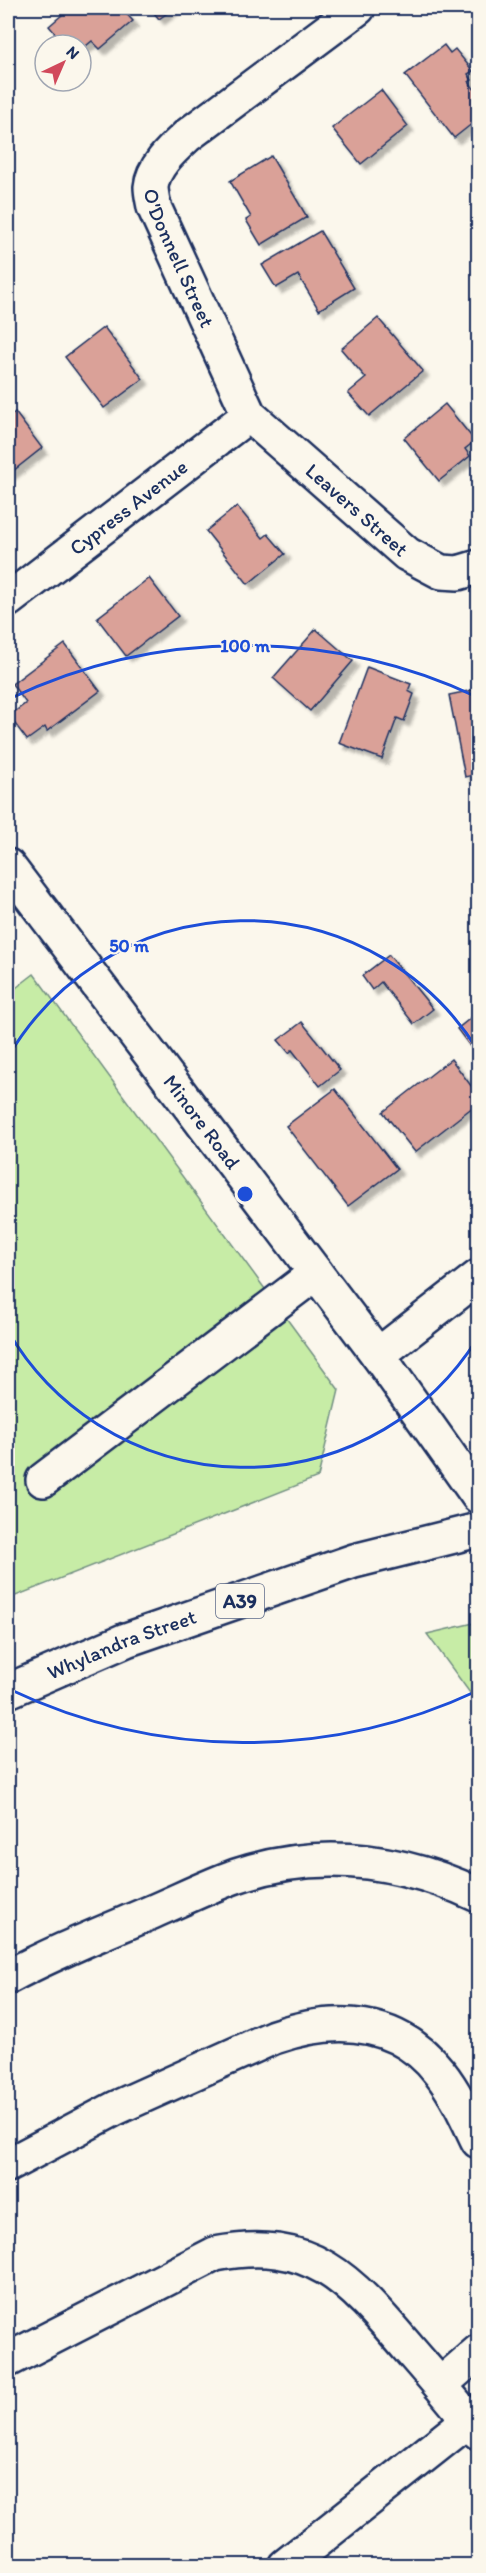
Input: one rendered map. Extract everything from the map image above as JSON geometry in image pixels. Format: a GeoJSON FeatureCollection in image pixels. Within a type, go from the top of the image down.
{"type":"FeatureCollection","features":[{"type":"Feature","properties":{"kind":"main road","name":"O'Donnell Street"},"geometry":{"type":"LineString","coordinates":[[249,415],[161,226],[154,207],[151,186],[159,167],[171,151],[188,135],[358,8]]}},
{"type":"Feature","properties":{"kind":"main road","name":"Leavers Street"},"geometry":{"type":"LineString","coordinates":[[249,415],[407,554],[441,572],[458,573],[478,567]]}},
{"type":"Feature","properties":{"kind":"main road","name":"Cypress Avenue"},"geometry":{"type":"LineString","coordinates":[[8,600],[249,415]]}},
{"type":"Feature","properties":{"kind":"main road","name":"Minore Road"},"geometry":{"type":"LineString","coordinates":[[8,866],[378,1355],[478,1496]]}},
{"type":"Feature","properties":{"kind":"main road"},"geometry":{"type":"LineString","coordinates":[[43,1480],[316,1273]]}},
{"type":"Feature","properties":{"kind":"main road"},"geometry":{"type":"LineString","coordinates":[[378,1355],[478,1277]]}},
{"type":"Feature","properties":{"kind":"main road","name":"Whylandra Street"},"geometry":{"type":"LineString","coordinates":[[8,1691],[126,1640],[354,1561],[478,1530]]}},
{"type":"Feature","properties":{"kind":"main road"},"geometry":{"type":"LineString","coordinates":[[8,1977],[46,1957],[235,1877],[272,1866],[300,1861],[351,1859],[400,1866],[448,1881],[478,1895]]}},
{"type":"Feature","properties":{"kind":"main road"},"geometry":{"type":"LineString","coordinates":[[8,2164],[117,2108],[274,2037],[301,2028],[332,2024],[362,2025],[389,2034],[418,2052],[440,2072],[478,2141]]}},
{"type":"Feature","properties":{"kind":"main road"},"geometry":{"type":"LineString","coordinates":[[8,2360],[215,2254],[245,2248],[279,2251],[312,2260],[340,2276],[371,2305],[474,2426],[285,2565]]}},
{"type":"Feature","properties":{"kind":"main road"},"geometry":{"type":"LineString","coordinates":[[440,2385],[478,2352]]}},
{"type":"Feature","properties":{"kind":"green space"},"geometry":{"type":"Polygon","coordinates":[[[34,974],[339,1390],[318,1477],[8,1599],[8,994],[34,974]]]}},
{"type":"Feature","properties":{"kind":"green space"},"geometry":{"type":"Polygon","coordinates":[[[478,1622],[478,1704],[427,1634],[478,1622]]]}},
{"type":"Feature","properties":{"kind":"building"},"geometry":{"type":"Polygon","coordinates":[[[70,8],[121,8],[133,21],[100,49],[93,42],[93,33],[55,33],[49,26],[70,8]]]}},
{"type":"Feature","properties":{"kind":"building"},"geometry":{"type":"Polygon","coordinates":[[[150,8],[174,8],[159,19],[150,8]]]}},
{"type":"Feature","properties":{"kind":"building"},"geometry":{"type":"Polygon","coordinates":[[[444,45],[450,53],[455,49],[473,71],[468,74],[472,80],[469,82],[478,94],[478,119],[454,138],[405,75],[444,45]]]}},
{"type":"Feature","properties":{"kind":"building"},"geometry":{"type":"Polygon","coordinates":[[[381,90],[408,126],[361,164],[332,128],[381,90]]]}},
{"type":"Feature","properties":{"kind":"building"},"geometry":{"type":"Polygon","coordinates":[[[271,156],[307,217],[261,245],[246,220],[251,217],[230,181],[271,156]]]}},
{"type":"Feature","properties":{"kind":"building"},"geometry":{"type":"Polygon","coordinates":[[[320,231],[354,288],[319,310],[298,275],[276,288],[262,265],[320,231]]]}},
{"type":"Feature","properties":{"kind":"building"},"geometry":{"type":"Polygon","coordinates":[[[378,318],[423,371],[369,416],[348,393],[366,378],[341,349],[378,318]]]}},
{"type":"Feature","properties":{"kind":"building"},"geometry":{"type":"Polygon","coordinates":[[[104,327],[143,379],[104,408],[65,357],[104,327]]]}},
{"type":"Feature","properties":{"kind":"building"},"geometry":{"type":"Polygon","coordinates":[[[445,404],[475,441],[465,449],[470,456],[439,481],[404,438],[445,404]]]}},
{"type":"Feature","properties":{"kind":"building"},"geometry":{"type":"Polygon","coordinates":[[[15,412],[42,448],[8,475],[8,418],[15,412]]]}},
{"type":"Feature","properties":{"kind":"building"},"geometry":{"type":"Polygon","coordinates":[[[237,506],[263,538],[268,534],[285,554],[248,584],[206,531],[237,506]]]}},
{"type":"Feature","properties":{"kind":"building"},"geometry":{"type":"Polygon","coordinates":[[[149,578],[178,616],[126,656],[97,618],[149,578]]]}},
{"type":"Feature","properties":{"kind":"building"},"geometry":{"type":"Polygon","coordinates":[[[316,629],[353,661],[310,711],[273,678],[316,629]]]}},
{"type":"Feature","properties":{"kind":"building"},"geometry":{"type":"Polygon","coordinates":[[[65,644],[100,691],[47,731],[45,727],[27,740],[9,716],[26,703],[12,684],[65,644]]]}},
{"type":"Feature","properties":{"kind":"building"},"geometry":{"type":"Polygon","coordinates":[[[367,667],[411,684],[408,691],[414,694],[404,721],[397,718],[382,759],[339,743],[367,667]]]}},
{"type":"Feature","properties":{"kind":"building"},"geometry":{"type":"Polygon","coordinates":[[[478,689],[478,774],[465,777],[449,695],[478,689]]]}},
{"type":"Feature","properties":{"kind":"building"},"geometry":{"type":"Polygon","coordinates":[[[389,955],[433,1009],[414,1024],[381,982],[372,990],[362,976],[389,955]]]}},
{"type":"Feature","properties":{"kind":"building"},"geometry":{"type":"Polygon","coordinates":[[[478,1012],[478,1057],[457,1029],[478,1012]]]}},
{"type":"Feature","properties":{"kind":"building"},"geometry":{"type":"Polygon","coordinates":[[[302,1022],[340,1070],[320,1086],[292,1050],[289,1053],[278,1040],[302,1022]]]}},
{"type":"Feature","properties":{"kind":"building"},"geometry":{"type":"Polygon","coordinates":[[[451,1059],[478,1095],[478,1103],[415,1152],[383,1112],[451,1059]]]}},
{"type":"Feature","properties":{"kind":"building"},"geometry":{"type":"Polygon","coordinates":[[[335,1089],[397,1169],[348,1206],[286,1126],[335,1089]]]}}]}
